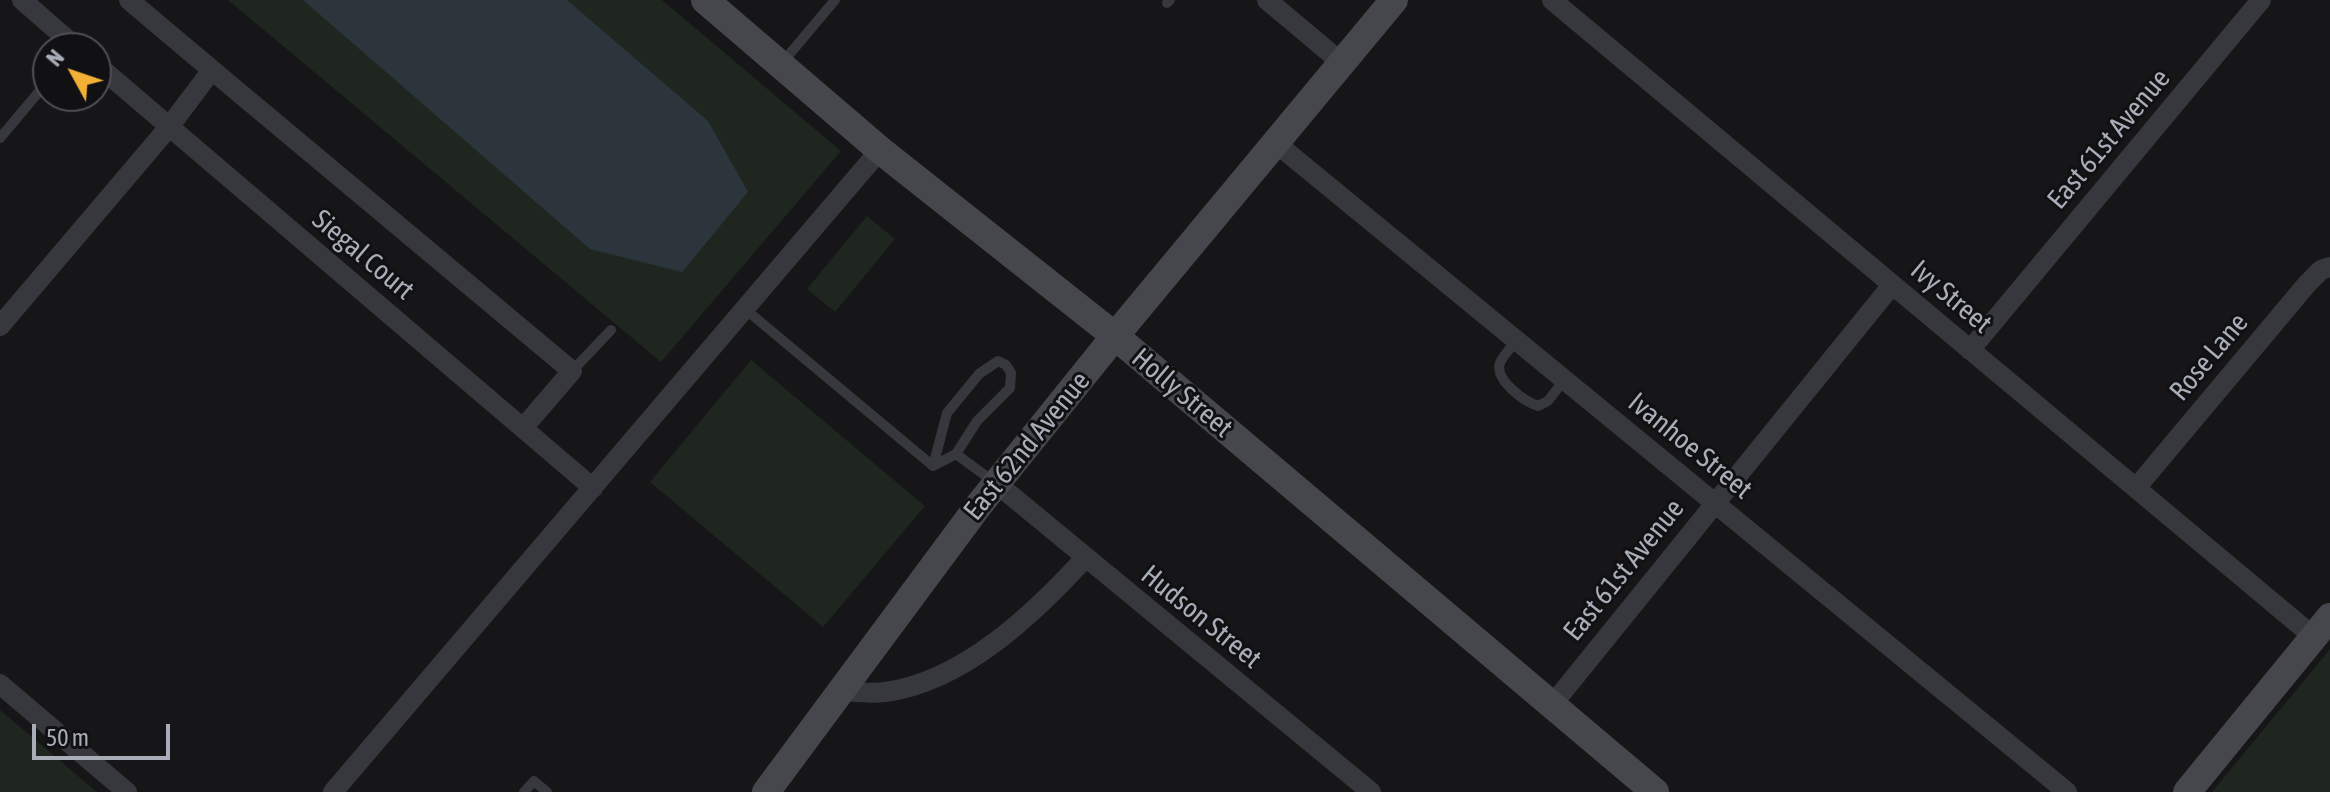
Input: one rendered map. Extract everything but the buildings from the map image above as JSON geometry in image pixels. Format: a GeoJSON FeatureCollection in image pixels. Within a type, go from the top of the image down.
{"type":"FeatureCollection","features":[{"type":"Feature","properties":{"kind":"street"},"geometry":{"type":"LineString","coordinates":[[22,0],[59,32]]}},
{"type":"Feature","properties":{"kind":"street"},"geometry":{"type":"LineString","coordinates":[[129,0],[572,371],[523,428]]}},
{"type":"Feature","properties":{"kind":"street","name":"Holly Street"},"geometry":{"type":"LineString","coordinates":[[705,0],[880,150],[1115,336],[1655,792]]}},
{"type":"Feature","properties":{"kind":"street"},"geometry":{"type":"LineString","coordinates":[[1267,0],[1342,63]]}},
{"type":"Feature","properties":{"kind":"street","name":"East 62nd Avenue"},"geometry":{"type":"LineString","coordinates":[[766,792],[996,483],[1394,0]]}},
{"type":"Feature","properties":{"kind":"street","name":"Ivy Street"},"geometry":{"type":"LineString","coordinates":[[1552,0],[2136,488],[2322,627]]}},
{"type":"Feature","properties":{"kind":"street","name":"East 61st Avenue"},"geometry":{"type":"LineString","coordinates":[[1970,350],[2261,0]]}},
{"type":"Feature","properties":{"kind":"street"},"geometry":{"type":"LineString","coordinates":[[0,326],[169,127],[212,70]]}},
{"type":"Feature","properties":{"kind":"street","name":"Siegal Court"},"geometry":{"type":"LineString","coordinates":[[112,78],[593,488]]}},
{"type":"Feature","properties":{"kind":"street","name":"Ivanhoe Street"},"geometry":{"type":"LineString","coordinates":[[1277,144],[2067,792]]}},
{"type":"Feature","properties":{"kind":"street"},"geometry":{"type":"LineString","coordinates":[[333,792],[880,150]]}},
{"type":"Feature","properties":{"kind":"street","name":"Rose Lane"},"geometry":{"type":"LineString","coordinates":[[2136,488],[2307,284],[2321,270],[2330,267]]}},
{"type":"Feature","properties":{"kind":"street","name":"East 61st Avenue"},"geometry":{"type":"LineString","coordinates":[[1552,705],[1892,285]]}},
{"type":"Feature","properties":{"kind":"street","name":"Hudson Street"},"geometry":{"type":"LineString","coordinates":[[996,483],[1371,792]]}},
{"type":"Feature","properties":{"kind":"street"},"geometry":{"type":"LineString","coordinates":[[842,691],[886,692],[941,673],[985,649],[1055,591],[1085,558]]}},
{"type":"Feature","properties":{"kind":"street"},"geometry":{"type":"LineString","coordinates":[[2187,792],[2322,627]]}},
{"type":"Feature","properties":{"kind":"street"},"geometry":{"type":"LineString","coordinates":[[0,684],[127,792]]}},
{"type":"Feature","properties":{"kind":"lane"},"geometry":{"type":"LineString","coordinates":[[781,65],[835,0]]}},
{"type":"Feature","properties":{"kind":"lane"},"geometry":{"type":"LineString","coordinates":[[0,138],[32,100]]}},
{"type":"Feature","properties":{"kind":"lane"},"geometry":{"type":"LineString","coordinates":[[745,309],[933,466]]}},
{"type":"Feature","properties":{"kind":"lane"},"geometry":{"type":"LineString","coordinates":[[572,371],[611,330]]}},
{"type":"Feature","properties":{"kind":"lane"},"geometry":{"type":"LineString","coordinates":[[1517,340],[1500,362],[1499,372],[1531,403],[1538,406],[1548,401],[1564,380]]}},
{"type":"Feature","properties":{"kind":"lane"},"geometry":{"type":"LineString","coordinates":[[998,361],[1006,365],[1011,373],[1010,388],[977,421],[956,454],[933,466],[947,413],[979,374],[998,361]]}},
{"type":"Feature","properties":{"kind":"lane"},"geometry":{"type":"LineString","coordinates":[[956,454],[996,483]]}},
{"type":"Feature","properties":{"kind":"lane"},"geometry":{"type":"LineString","coordinates":[[524,792],[534,781],[547,792]]}},
{"type":"Feature","properties":{"kind":"shaded area"},"geometry":{"type":"Polygon","coordinates":[[[228,0],[662,0],[841,151],[661,362],[228,0]]]}},
{"type":"Feature","properties":{"kind":"shaded area"},"geometry":{"type":"Polygon","coordinates":[[[303,0],[567,0],[708,121],[748,192],[682,272],[590,249],[303,0]]]}},
{"type":"Feature","properties":{"kind":"shaded area"},"geometry":{"type":"Polygon","coordinates":[[[867,216],[895,239],[835,312],[807,289],[867,216]]]}},
{"type":"Feature","properties":{"kind":"shaded area"},"geometry":{"type":"Polygon","coordinates":[[[751,360],[925,506],[823,627],[650,482],[751,360]]]}},
{"type":"Feature","properties":{"kind":"shaded area"},"geometry":{"type":"Polygon","coordinates":[[[2330,649],[2330,792],[2212,792],[2330,649]]]}},
{"type":"Feature","properties":{"kind":"shaded area"},"geometry":{"type":"Polygon","coordinates":[[[0,710],[97,792],[0,792],[0,710]]]}}]}
